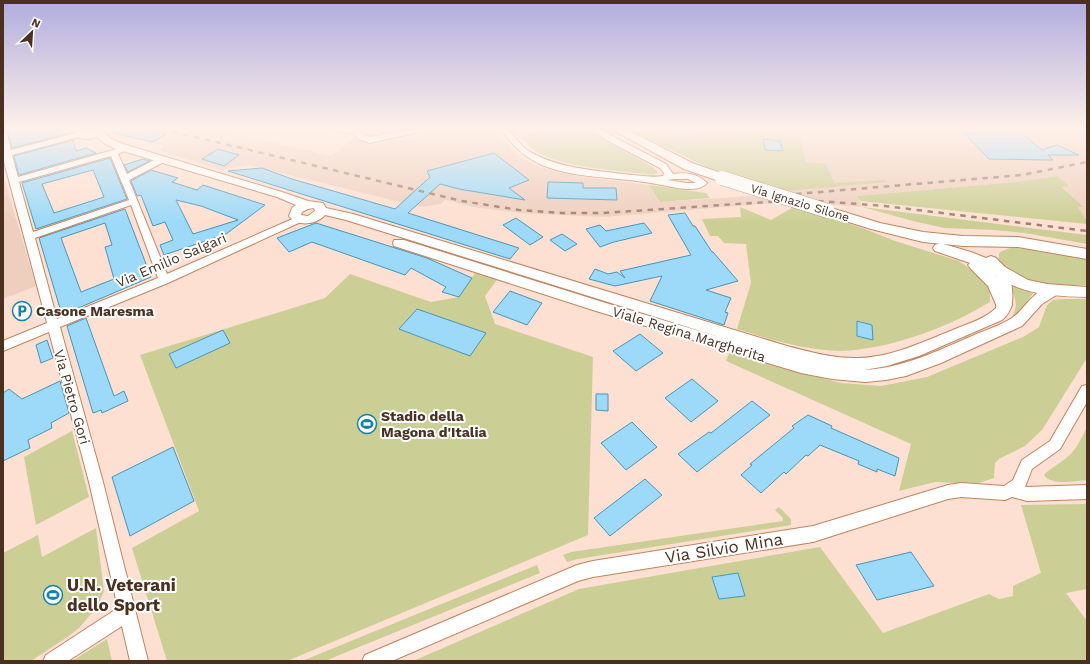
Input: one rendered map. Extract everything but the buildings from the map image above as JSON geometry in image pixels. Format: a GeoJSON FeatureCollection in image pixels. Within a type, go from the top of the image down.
{"type":"FeatureCollection","features":[{"type":"Feature","properties":{"kind":"main road","name":"Via Ignazio Silone"},"geometry":{"type":"LineString","coordinates":[[676,160],[688,166],[722,178],[876,226],[903,237],[966,254],[1029,286],[1053,291],[1087,292]]}},
{"type":"Feature","properties":{"kind":"main road","name":"Via Ignazio Silone"},"geometry":{"type":"LineString","coordinates":[[876,226],[936,239],[1018,242],[1087,254]]}},
{"type":"Feature","properties":{"kind":"main road"},"geometry":{"type":"LineString","coordinates":[[998,241],[990,249],[989,255],[991,262],[1000,272]]}},
{"type":"Feature","properties":{"kind":"main road"},"geometry":{"type":"LineString","coordinates":[[932,246],[961,257],[981,269],[996,284],[1004,305]]}},
{"type":"Feature","properties":{"kind":"street","name":"Via Pietro Gori"},"geometry":{"type":"LineString","coordinates":[[7,160],[30,236],[95,479],[126,613],[139,661]]}},
{"type":"Feature","properties":{"kind":"street"},"geometry":{"type":"LineString","coordinates":[[14,181],[86,160]]}},
{"type":"Feature","properties":{"kind":"street"},"geometry":{"type":"LineString","coordinates":[[116,160],[134,201],[164,280]]}},
{"type":"Feature","properties":{"kind":"street","name":"Viale Regina Margherita"},"geometry":{"type":"LineString","coordinates":[[137,160],[308,215],[627,309],[787,352],[831,362],[860,364],[883,361],[902,356],[986,321],[1000,314],[1004,305]]}},
{"type":"Feature","properties":{"kind":"street"},"geometry":{"type":"LineString","coordinates":[[124,179],[161,160]]}},
{"type":"Feature","properties":{"kind":"street","name":"Viale Regina Margherita"},"geometry":{"type":"LineString","coordinates":[[166,160],[281,195],[307,205],[320,206],[308,215]]}},
{"type":"Feature","properties":{"kind":"street"},"geometry":{"type":"LineString","coordinates":[[540,160],[576,171],[645,179],[686,186],[699,185],[702,183],[689,176],[679,175],[666,178],[645,179]]}},
{"type":"Feature","properties":{"kind":"street"},"geometry":{"type":"LineString","coordinates":[[651,160],[663,166],[668,173],[666,178]]}},
{"type":"Feature","properties":{"kind":"street"},"geometry":{"type":"LineString","coordinates":[[30,236],[134,201]]}},
{"type":"Feature","properties":{"kind":"street","name":"Via Emilio Salgari"},"geometry":{"type":"LineString","coordinates":[[3,346],[164,280],[308,215]]}},
{"type":"Feature","properties":{"kind":"street"},"geometry":{"type":"LineString","coordinates":[[1000,272],[1006,294],[1004,305]]}},
{"type":"Feature","properties":{"kind":"street","name":"Viale Regina Margherita"},"geometry":{"type":"LineString","coordinates":[[627,309],[801,367],[830,373],[850,375],[885,374],[907,369],[929,361],[999,332],[1023,318],[1042,295],[1053,291]]}},
{"type":"Feature","properties":{"kind":"street"},"geometry":{"type":"LineString","coordinates":[[1011,490],[1018,484],[1027,464],[1055,445],[1087,390]]}},
{"type":"Feature","properties":{"kind":"street","name":"Via Silvio Mina"},"geometry":{"type":"LineString","coordinates":[[371,661],[577,574],[593,569],[812,534],[948,492],[961,490],[995,493],[1011,490],[1027,494],[1087,492]]}},
{"type":"Feature","properties":{"kind":"street"},"geometry":{"type":"LineString","coordinates":[[52,661],[126,613]]}},
{"type":"Feature","properties":{"kind":"shaded area"},"geometry":{"type":"Polygon","coordinates":[[[190,160],[526,160],[542,168],[577,176],[649,185],[660,202],[751,196],[785,191],[707,167],[692,160],[1087,160],[1087,221],[1078,207],[1083,206],[1062,186],[1068,186],[1057,176],[1016,182],[857,196],[862,207],[810,203],[773,203],[604,217],[521,213],[473,207],[445,200],[441,204],[421,207],[249,165],[221,170],[190,160]]]}},
{"type":"Feature","properties":{"kind":"shaded area"},"geometry":{"type":"Polygon","coordinates":[[[3,175],[36,286],[3,299],[3,175]]]}},
{"type":"Feature","properties":{"kind":"green space"},"geometry":{"type":"Polygon","coordinates":[[[556,160],[640,160],[653,167],[658,173],[653,175],[608,170],[556,160]]]}},
{"type":"Feature","properties":{"kind":"green space"},"geometry":{"type":"Polygon","coordinates":[[[692,160],[806,160],[806,162],[826,164],[834,183],[885,180],[887,182],[786,191],[707,167],[692,160]]]}},
{"type":"Feature","properties":{"kind":"green space"},"geometry":{"type":"Polygon","coordinates":[[[1057,176],[1069,186],[1062,187],[1084,207],[1078,207],[1087,221],[1087,224],[860,201],[857,196],[1016,182],[1057,176]]]}},
{"type":"Feature","properties":{"kind":"green space"},"geometry":{"type":"Polygon","coordinates":[[[649,185],[706,193],[710,198],[660,202],[649,185]]]}},
{"type":"Feature","properties":{"kind":"green space"},"geometry":{"type":"Polygon","coordinates":[[[795,206],[865,229],[895,241],[959,261],[987,283],[990,292],[990,302],[950,323],[923,334],[880,346],[851,350],[841,351],[814,349],[775,341],[737,329],[751,283],[746,244],[724,243],[718,236],[710,236],[702,219],[741,217],[740,207],[771,220],[795,206]]]}},
{"type":"Feature","properties":{"kind":"green space"},"geometry":{"type":"Polygon","coordinates":[[[862,207],[1087,235],[1087,244],[1025,233],[944,228],[862,207]]]}},
{"type":"Feature","properties":{"kind":"green space"},"geometry":{"type":"Polygon","coordinates":[[[1012,247],[1087,259],[1087,285],[1041,285],[1027,281],[1002,264],[999,260],[1000,252],[1012,247]]]}},
{"type":"Feature","properties":{"kind":"green space"},"geometry":{"type":"Polygon","coordinates":[[[475,273],[497,280],[485,296],[495,324],[593,357],[588,535],[287,661],[167,661],[132,548],[199,511],[140,355],[325,298],[350,274],[431,302],[459,297],[475,273]]]}},
{"type":"Feature","properties":{"kind":"green space"},"geometry":{"type":"Polygon","coordinates":[[[1009,283],[1033,293],[1022,310],[1011,319],[1016,301],[1008,284],[1009,283]]]}},
{"type":"Feature","properties":{"kind":"green space"},"geometry":{"type":"Polygon","coordinates":[[[1087,299],[1087,358],[1042,430],[1025,446],[999,459],[995,463],[994,478],[976,484],[935,482],[899,491],[911,444],[726,361],[730,351],[841,383],[881,386],[927,377],[1023,337],[1039,327],[1047,305],[1053,300],[1087,299]]]}},
{"type":"Feature","properties":{"kind":"green space"},"geometry":{"type":"Polygon","coordinates":[[[1087,427],[1087,480],[1058,482],[1047,478],[1044,475],[1072,452],[1087,427]]]}},
{"type":"Feature","properties":{"kind":"green space"},"geometry":{"type":"Polygon","coordinates":[[[72,431],[89,497],[36,525],[24,457],[72,431]]]}},
{"type":"Feature","properties":{"kind":"green space"},"geometry":{"type":"Polygon","coordinates":[[[1087,504],[1087,589],[1066,593],[1087,621],[1087,661],[413,661],[579,589],[820,547],[883,633],[989,594],[999,599],[1013,596],[1013,586],[1041,573],[1021,505],[1087,504]]]}},
{"type":"Feature","properties":{"kind":"green space"},"geometry":{"type":"Polygon","coordinates":[[[779,507],[791,519],[791,525],[567,562],[563,555],[571,552],[783,521],[783,518],[775,510],[779,507]]]}},
{"type":"Feature","properties":{"kind":"green space","name":"U.N. Veterani dello Sport"},"geometry":{"type":"Polygon","coordinates":[[[96,528],[104,591],[97,607],[79,628],[31,661],[3,661],[3,553],[38,535],[42,557],[96,528]]]}},
{"type":"Feature","properties":{"kind":"green space"},"geometry":{"type":"Polygon","coordinates":[[[537,565],[540,573],[325,661],[302,661],[537,565]]]}},
{"type":"Feature","properties":{"kind":"green space"},"geometry":{"type":"Polygon","coordinates":[[[107,639],[112,661],[72,661],[107,639]]]}},
{"type":"Feature","properties":{"kind":"railway"},"geometry":{"type":"LineString","coordinates":[[291,160],[462,201],[519,210],[562,213],[603,213],[782,201]]}},
{"type":"Feature","properties":{"kind":"railway"},"geometry":{"type":"LineString","coordinates":[[796,194],[1022,175],[1087,162]]}},
{"type":"Feature","properties":{"kind":"railway"},"geometry":{"type":"LineString","coordinates":[[818,201],[885,206],[1087,231]]}},
{"type":"Feature","properties":{"kind":"place","name":"Casone Maresma"},"geometry":{"type":"Point","coordinates":[22,311]}},
{"type":"Feature","properties":{"kind":"place","name":"Stadio della Magona d'Italia"},"geometry":{"type":"Point","coordinates":[367,424]}},
{"type":"Feature","properties":{"kind":"place","name":"U.N. Veterani dello Sport"},"geometry":{"type":"Point","coordinates":[53,595]}}]}
